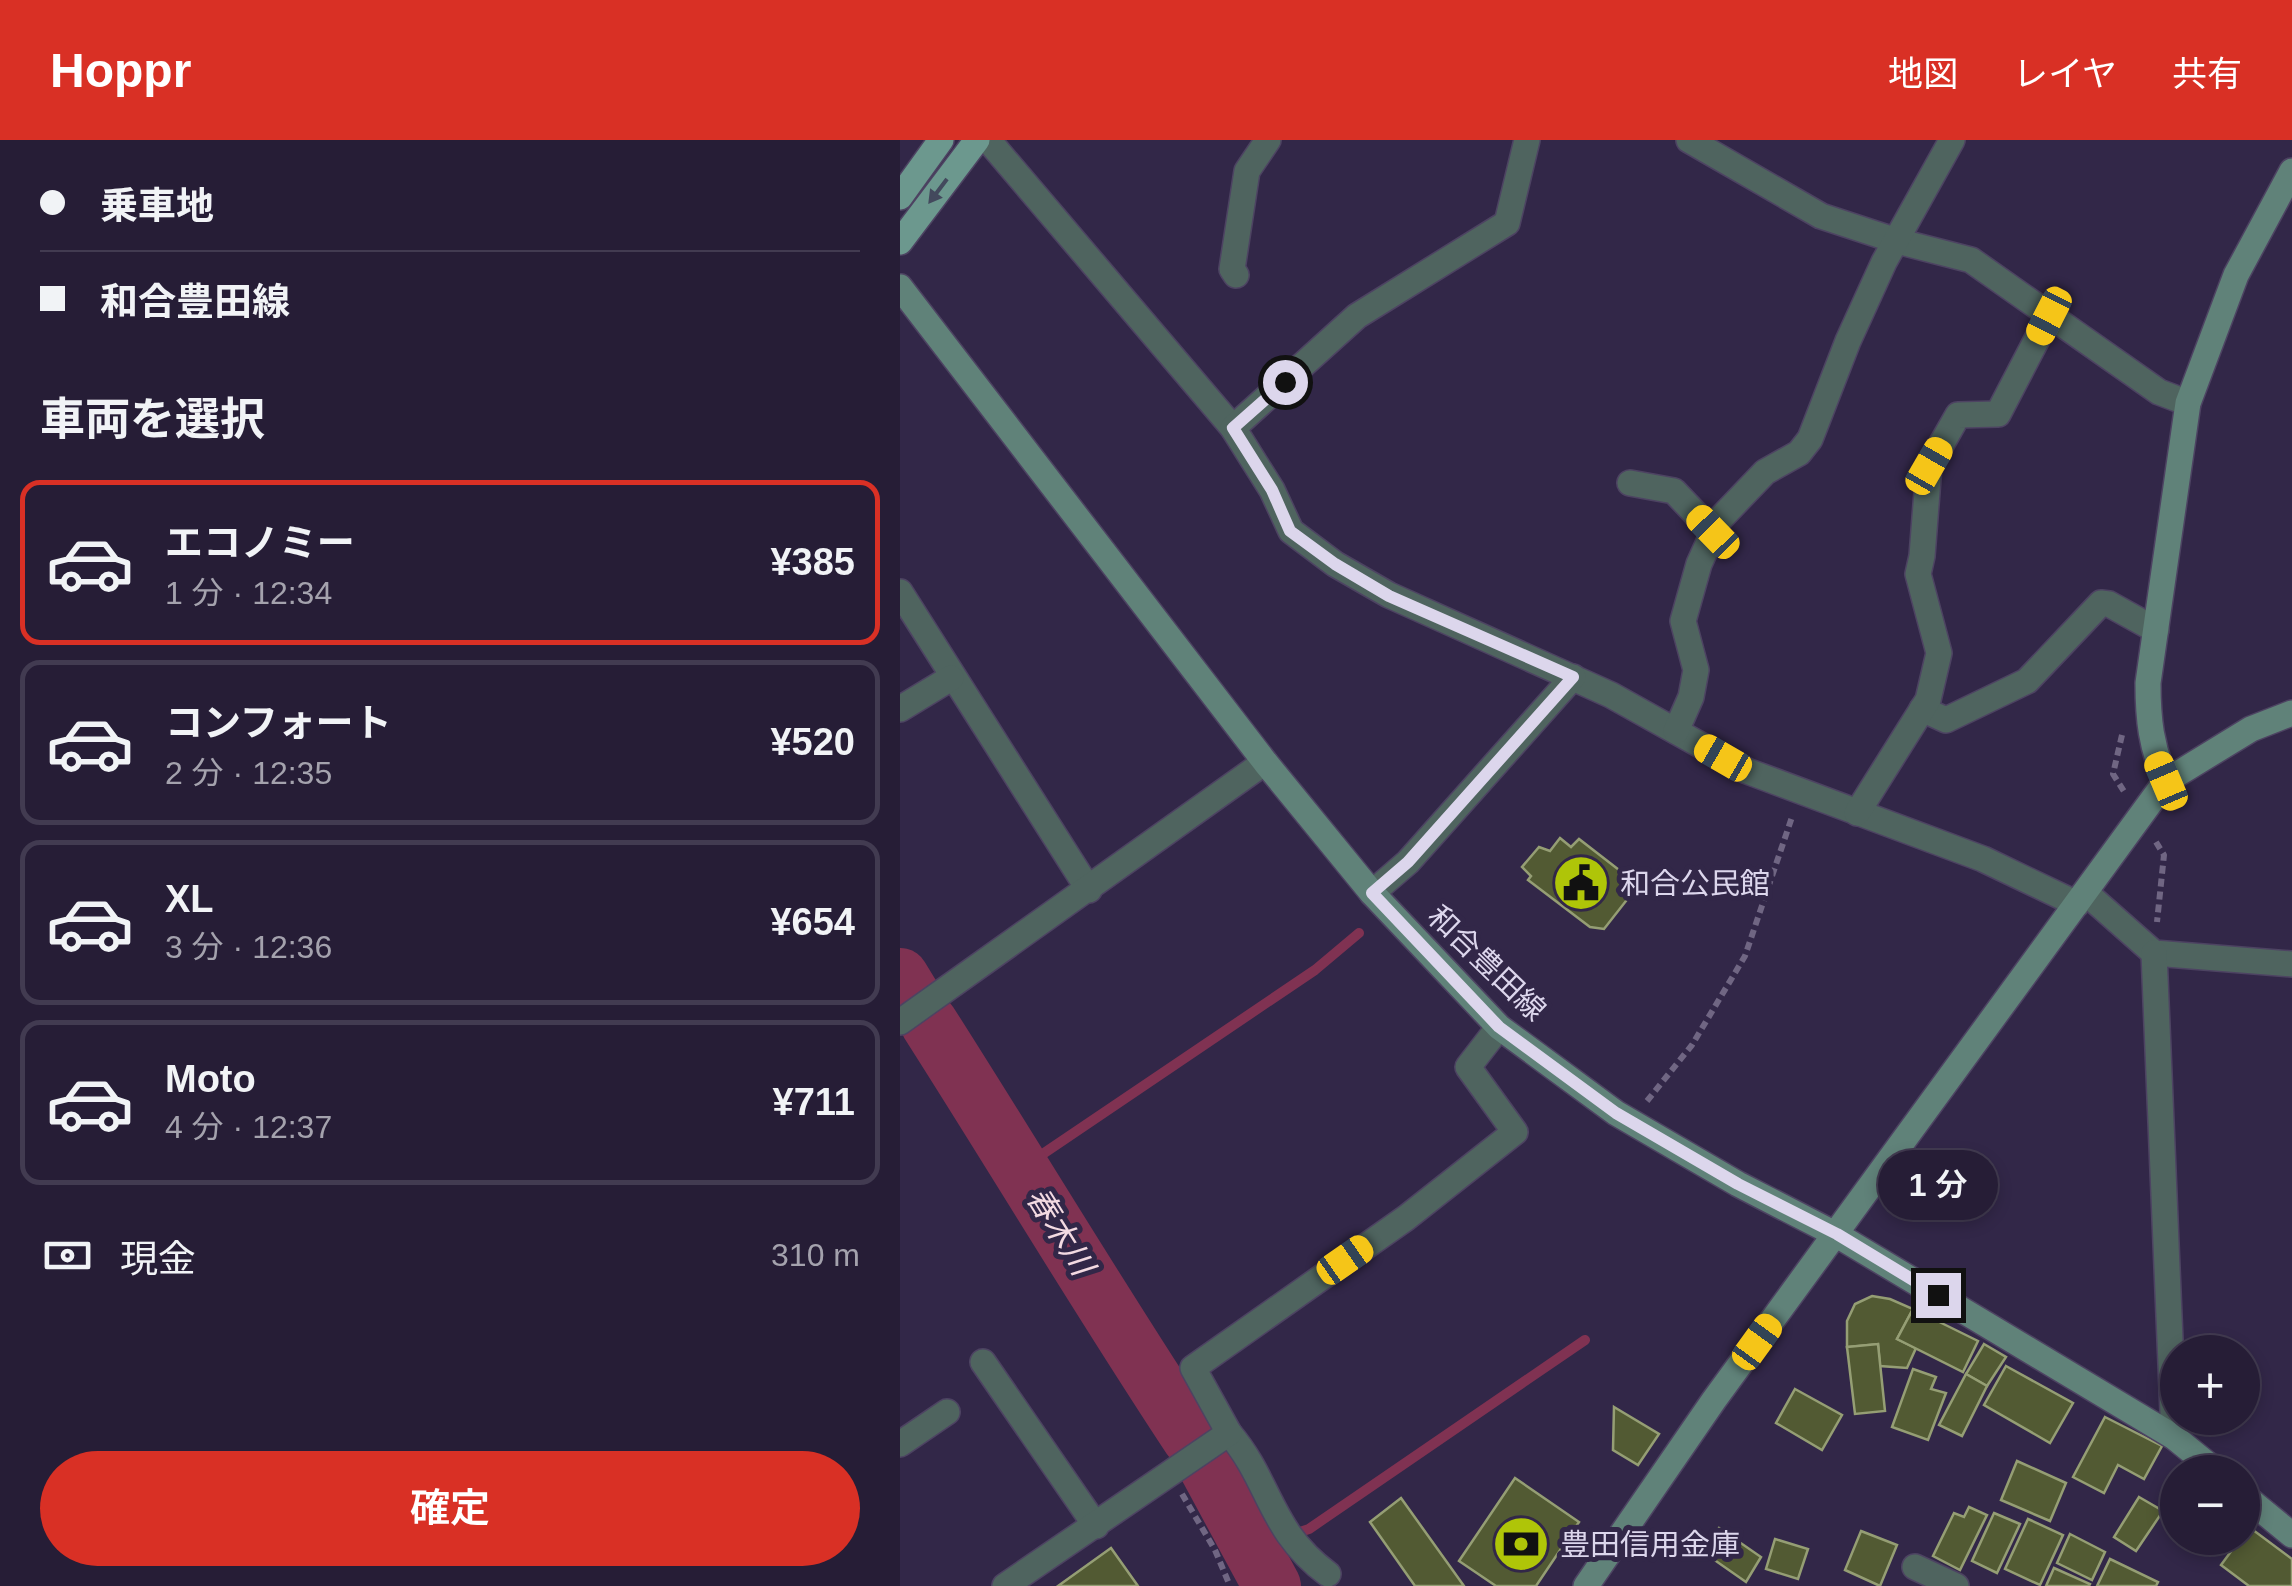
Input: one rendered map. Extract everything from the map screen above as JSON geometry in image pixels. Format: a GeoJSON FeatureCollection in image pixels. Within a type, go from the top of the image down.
{"type":"FeatureCollection","features":[{"type":"Feature","properties":{"kind":"main road"},"geometry":{"type":"LineString","coordinates":[[900,197],[941,140]]}},
{"type":"Feature","properties":{"kind":"main road"},"geometry":{"type":"LineString","coordinates":[[900,242],[976,140]]}},
{"type":"Feature","properties":{"kind":"main road"},"geometry":{"type":"LineString","coordinates":[[2166,781],[2153,752],[2148,683],[2188,403],[2236,275],[2292,171]]}},
{"type":"Feature","properties":{"kind":"main road","name":"和合豊田線"},"geometry":{"type":"LineString","coordinates":[[900,287],[1266,762],[1372,893],[1499,1027],[1632,1122],[1738,1184],[1837,1234],[2174,1437],[2196,1455]]}},
{"type":"Feature","properties":{"kind":"main road"},"geometry":{"type":"LineString","coordinates":[[1586,1586],[1714,1400],[2166,781],[2251,729],[2292,713]]}},
{"type":"Feature","properties":{"kind":"main road"},"geometry":{"type":"LineString","coordinates":[[2260,1509],[2292,1535]]}},
{"type":"Feature","properties":{"kind":"street"},"geometry":{"type":"LineString","coordinates":[[988,140],[1233,428],[1272,490],[1290,531],[1335,564],[1389,596],[1573,677],[1747,771],[2082,899],[2154,953],[2292,964]]}},
{"type":"Feature","properties":{"kind":"street"},"geometry":{"type":"LineString","coordinates":[[1236,275],[1232,269],[1247,171],[1268,140]]}},
{"type":"Feature","properties":{"kind":"street"},"geometry":{"type":"LineString","coordinates":[[1233,428],[1358,316],[1507,224],[1526,140]]}},
{"type":"Feature","properties":{"kind":"street"},"geometry":{"type":"LineString","coordinates":[[1689,140],[1821,216],[1971,260],[2159,392],[2188,403]]}},
{"type":"Feature","properties":{"kind":"street"},"geometry":{"type":"LineString","coordinates":[[1676,730],[1691,697],[1696,670],[1682,622],[1698,564],[1719,520],[1765,472],[1799,453],[1810,439],[1848,341],[1896,241],[1952,140]]}},
{"type":"Feature","properties":{"kind":"street"},"geometry":{"type":"LineString","coordinates":[[1857,814],[1928,700],[1939,652],[1918,574],[1929,466],[1958,415],[1998,414],[2049,316]]}},
{"type":"Feature","properties":{"kind":"street"},"geometry":{"type":"LineString","coordinates":[[1630,483],[1674,491],[1713,532]]}},
{"type":"Feature","properties":{"kind":"street"},"geometry":{"type":"LineString","coordinates":[[900,592],[1089,890]]}},
{"type":"Feature","properties":{"kind":"street"},"geometry":{"type":"LineString","coordinates":[[1922,709],[1946,720],[2027,682],[2100,603],[2109,604],[2156,630]]}},
{"type":"Feature","properties":{"kind":"street"},"geometry":{"type":"LineString","coordinates":[[1372,893],[1408,862],[1573,677]]}},
{"type":"Feature","properties":{"kind":"street"},"geometry":{"type":"LineString","coordinates":[[900,709],[951,678]]}},
{"type":"Feature","properties":{"kind":"street"},"geometry":{"type":"LineString","coordinates":[[900,1022],[1266,762]]}},
{"type":"Feature","properties":{"kind":"street"},"geometry":{"type":"LineString","coordinates":[[2154,953],[2174,1437]]}},
{"type":"Feature","properties":{"kind":"street"},"geometry":{"type":"LineString","coordinates":[[1328,1574],[1311,1562],[1283,1529],[1193,1368],[1406,1218],[1515,1132],[1468,1067],[1499,1027]]}},
{"type":"Feature","properties":{"kind":"street"},"geometry":{"type":"LineString","coordinates":[[983,1362],[1096,1526]]}},
{"type":"Feature","properties":{"kind":"street"},"geometry":{"type":"LineString","coordinates":[[900,1444],[947,1412]]}},
{"type":"Feature","properties":{"kind":"street"},"geometry":{"type":"LineString","coordinates":[[1006,1586],[1229,1433]]}},
{"type":"Feature","properties":{"kind":"street"},"geometry":{"type":"LineString","coordinates":[[1915,1568],[1956,1586]]}},
{"type":"Feature","properties":{"kind":"path"},"geometry":{"type":"LineString","coordinates":[[1632,1122],[1692,1045],[1745,956],[1802,793]]}},
{"type":"Feature","properties":{"kind":"path"},"geometry":{"type":"LineString","coordinates":[[2154,953],[2164,855]]}},
{"type":"Feature","properties":{"kind":"path"},"geometry":{"type":"LineString","coordinates":[[1169,1474],[1215,1550],[1230,1586]]}},
{"type":"Feature","properties":{"kind":"building","name":"和合公民館"},"geometry":{"type":"Polygon","coordinates":[[[1560,838],[1571,847],[1579,839],[1632,880],[1627,887],[1633,892],[1604,929],[1590,927],[1528,880],[1531,876],[1522,867],[1539,847],[1550,851],[1560,838]]]}},
{"type":"Feature","properties":{"kind":"building"},"geometry":{"type":"Polygon","coordinates":[[[1872,1296],[1913,1309],[1897,1339],[1916,1348],[1907,1368],[1880,1366],[1878,1344],[1847,1347],[1847,1321],[1855,1304],[1872,1296]]]}},
{"type":"Feature","properties":{"kind":"building"},"geometry":{"type":"Polygon","coordinates":[[[1913,1309],[1978,1341],[1963,1372],[1897,1339],[1913,1309]]]}},
{"type":"Feature","properties":{"kind":"building"},"geometry":{"type":"Polygon","coordinates":[[[1878,1344],[1885,1411],[1855,1414],[1847,1347],[1878,1344]]]}},
{"type":"Feature","properties":{"kind":"building"},"geometry":{"type":"Polygon","coordinates":[[[1984,1344],[2006,1357],[1987,1386],[1966,1374],[1984,1344]]]}},
{"type":"Feature","properties":{"kind":"building"},"geometry":{"type":"Polygon","coordinates":[[[2006,1366],[2073,1403],[2050,1443],[1984,1405],[2006,1366]]]}},
{"type":"Feature","properties":{"kind":"building"},"geometry":{"type":"Polygon","coordinates":[[[1913,1369],[1936,1377],[1931,1389],[1946,1393],[1928,1440],[1892,1427],[1913,1369]]]}},
{"type":"Feature","properties":{"kind":"building"},"geometry":{"type":"Polygon","coordinates":[[[1966,1374],[1987,1386],[1962,1436],[1939,1425],[1966,1374]]]}},
{"type":"Feature","properties":{"kind":"building"},"geometry":{"type":"Polygon","coordinates":[[[1795,1389],[1842,1415],[1822,1450],[1776,1423],[1795,1389]]]}},
{"type":"Feature","properties":{"kind":"building"},"geometry":{"type":"Polygon","coordinates":[[[1614,1407],[1659,1434],[1638,1465],[1613,1450],[1614,1407]]]}},
{"type":"Feature","properties":{"kind":"building"},"geometry":{"type":"Polygon","coordinates":[[[2105,1417],[2162,1446],[2144,1479],[2118,1465],[2104,1493],[2073,1477],[2105,1417]]]}},
{"type":"Feature","properties":{"kind":"building"},"geometry":{"type":"Polygon","coordinates":[[[2017,1461],[2066,1483],[2050,1521],[2001,1500],[2017,1461]]]}},
{"type":"Feature","properties":{"kind":"building"},"geometry":{"type":"Polygon","coordinates":[[[1515,1478],[1579,1522],[1536,1586],[1496,1586],[1459,1561],[1515,1478]]]}},
{"type":"Feature","properties":{"kind":"building"},"geometry":{"type":"Polygon","coordinates":[[[2139,1497],[2160,1509],[2160,1515],[2136,1551],[2114,1537],[2139,1497]]]}},
{"type":"Feature","properties":{"kind":"building"},"geometry":{"type":"Polygon","coordinates":[[[1401,1498],[1464,1586],[1415,1586],[1370,1522],[1401,1498]]]}},
{"type":"Feature","properties":{"kind":"building"},"geometry":{"type":"Polygon","coordinates":[[[1969,1507],[1987,1515],[1960,1570],[1933,1556],[1954,1513],[1964,1517],[1969,1507]]]}},
{"type":"Feature","properties":{"kind":"building"},"geometry":{"type":"Polygon","coordinates":[[[1994,1513],[2020,1524],[1997,1573],[1972,1561],[1994,1513]]]}},
{"type":"Feature","properties":{"kind":"building"},"geometry":{"type":"Polygon","coordinates":[[[2028,1519],[2063,1535],[2040,1585],[2005,1569],[2028,1519]]]}},
{"type":"Feature","properties":{"kind":"building"},"geometry":{"type":"Polygon","coordinates":[[[1719,1528],[1761,1557],[1746,1582],[1703,1552],[1719,1528]]]}},
{"type":"Feature","properties":{"kind":"building"},"geometry":{"type":"Polygon","coordinates":[[[1861,1531],[1897,1545],[1880,1586],[1845,1570],[1861,1531]]]}},
{"type":"Feature","properties":{"kind":"building"},"geometry":{"type":"Polygon","coordinates":[[[2070,1534],[2105,1552],[2092,1580],[2057,1563],[2070,1534]]]}},
{"type":"Feature","properties":{"kind":"building"},"geometry":{"type":"Polygon","coordinates":[[[2260,1535],[2292,1559],[2292,1586],[2249,1586],[2221,1565],[2228,1555],[2260,1555],[2260,1535]]]}},
{"type":"Feature","properties":{"kind":"building"},"geometry":{"type":"Polygon","coordinates":[[[1775,1539],[1808,1549],[1798,1579],[1766,1569],[1775,1539]]]}},
{"type":"Feature","properties":{"kind":"building"},"geometry":{"type":"Polygon","coordinates":[[[1111,1548],[1138,1586],[1058,1586],[1111,1548]]]}},
{"type":"Feature","properties":{"kind":"building"},"geometry":{"type":"Polygon","coordinates":[[[2110,1559],[2158,1582],[2156,1586],[2097,1586],[2110,1559]]]}},
{"type":"Feature","properties":{"kind":"building"},"geometry":{"type":"Polygon","coordinates":[[[2054,1568],[2090,1584],[2046,1586],[2054,1568]]]}},
{"type":"Feature","properties":{"kind":"waterway"},"geometry":{"type":"LineString","coordinates":[[1022,1168],[1315,970],[1359,933]]}},
{"type":"Feature","properties":{"kind":"waterway","name":"春木川"},"geometry":{"type":"LineString","coordinates":[[900,977],[914,1000]]}},
{"type":"Feature","properties":{"kind":"waterway","name":"春木川"},"geometry":{"type":"LineString","coordinates":[[929,1023],[1191,1438]]}},
{"type":"Feature","properties":{"kind":"waterway"},"geometry":{"type":"LineString","coordinates":[[1251,1548],[1309,1529],[1585,1340]]}},
{"type":"Feature","properties":{"kind":"waterway","name":"春木川"},"geometry":{"type":"LineString","coordinates":[[1206,1464],[1272,1586]]}},
{"type":"Feature","properties":{"kind":"place","name":"和合公民館"},"geometry":{"type":"Point","coordinates":[1581,883]}},
{"type":"Feature","properties":{"kind":"place","name":"豊田信用金庫"},"geometry":{"type":"Point","coordinates":[1521,1544]}},
{"type":"Feature","properties":{"kind":"route"},"geometry":{"type":"LineString","coordinates":[[1285,382],[1233,428],[1272,490],[1290,531],[1389,596],[1573,677],[1408,862],[1372,893],[1499,1027],[1616,1113],[1738,1184],[1837,1234],[1938,1295]]}}]}
